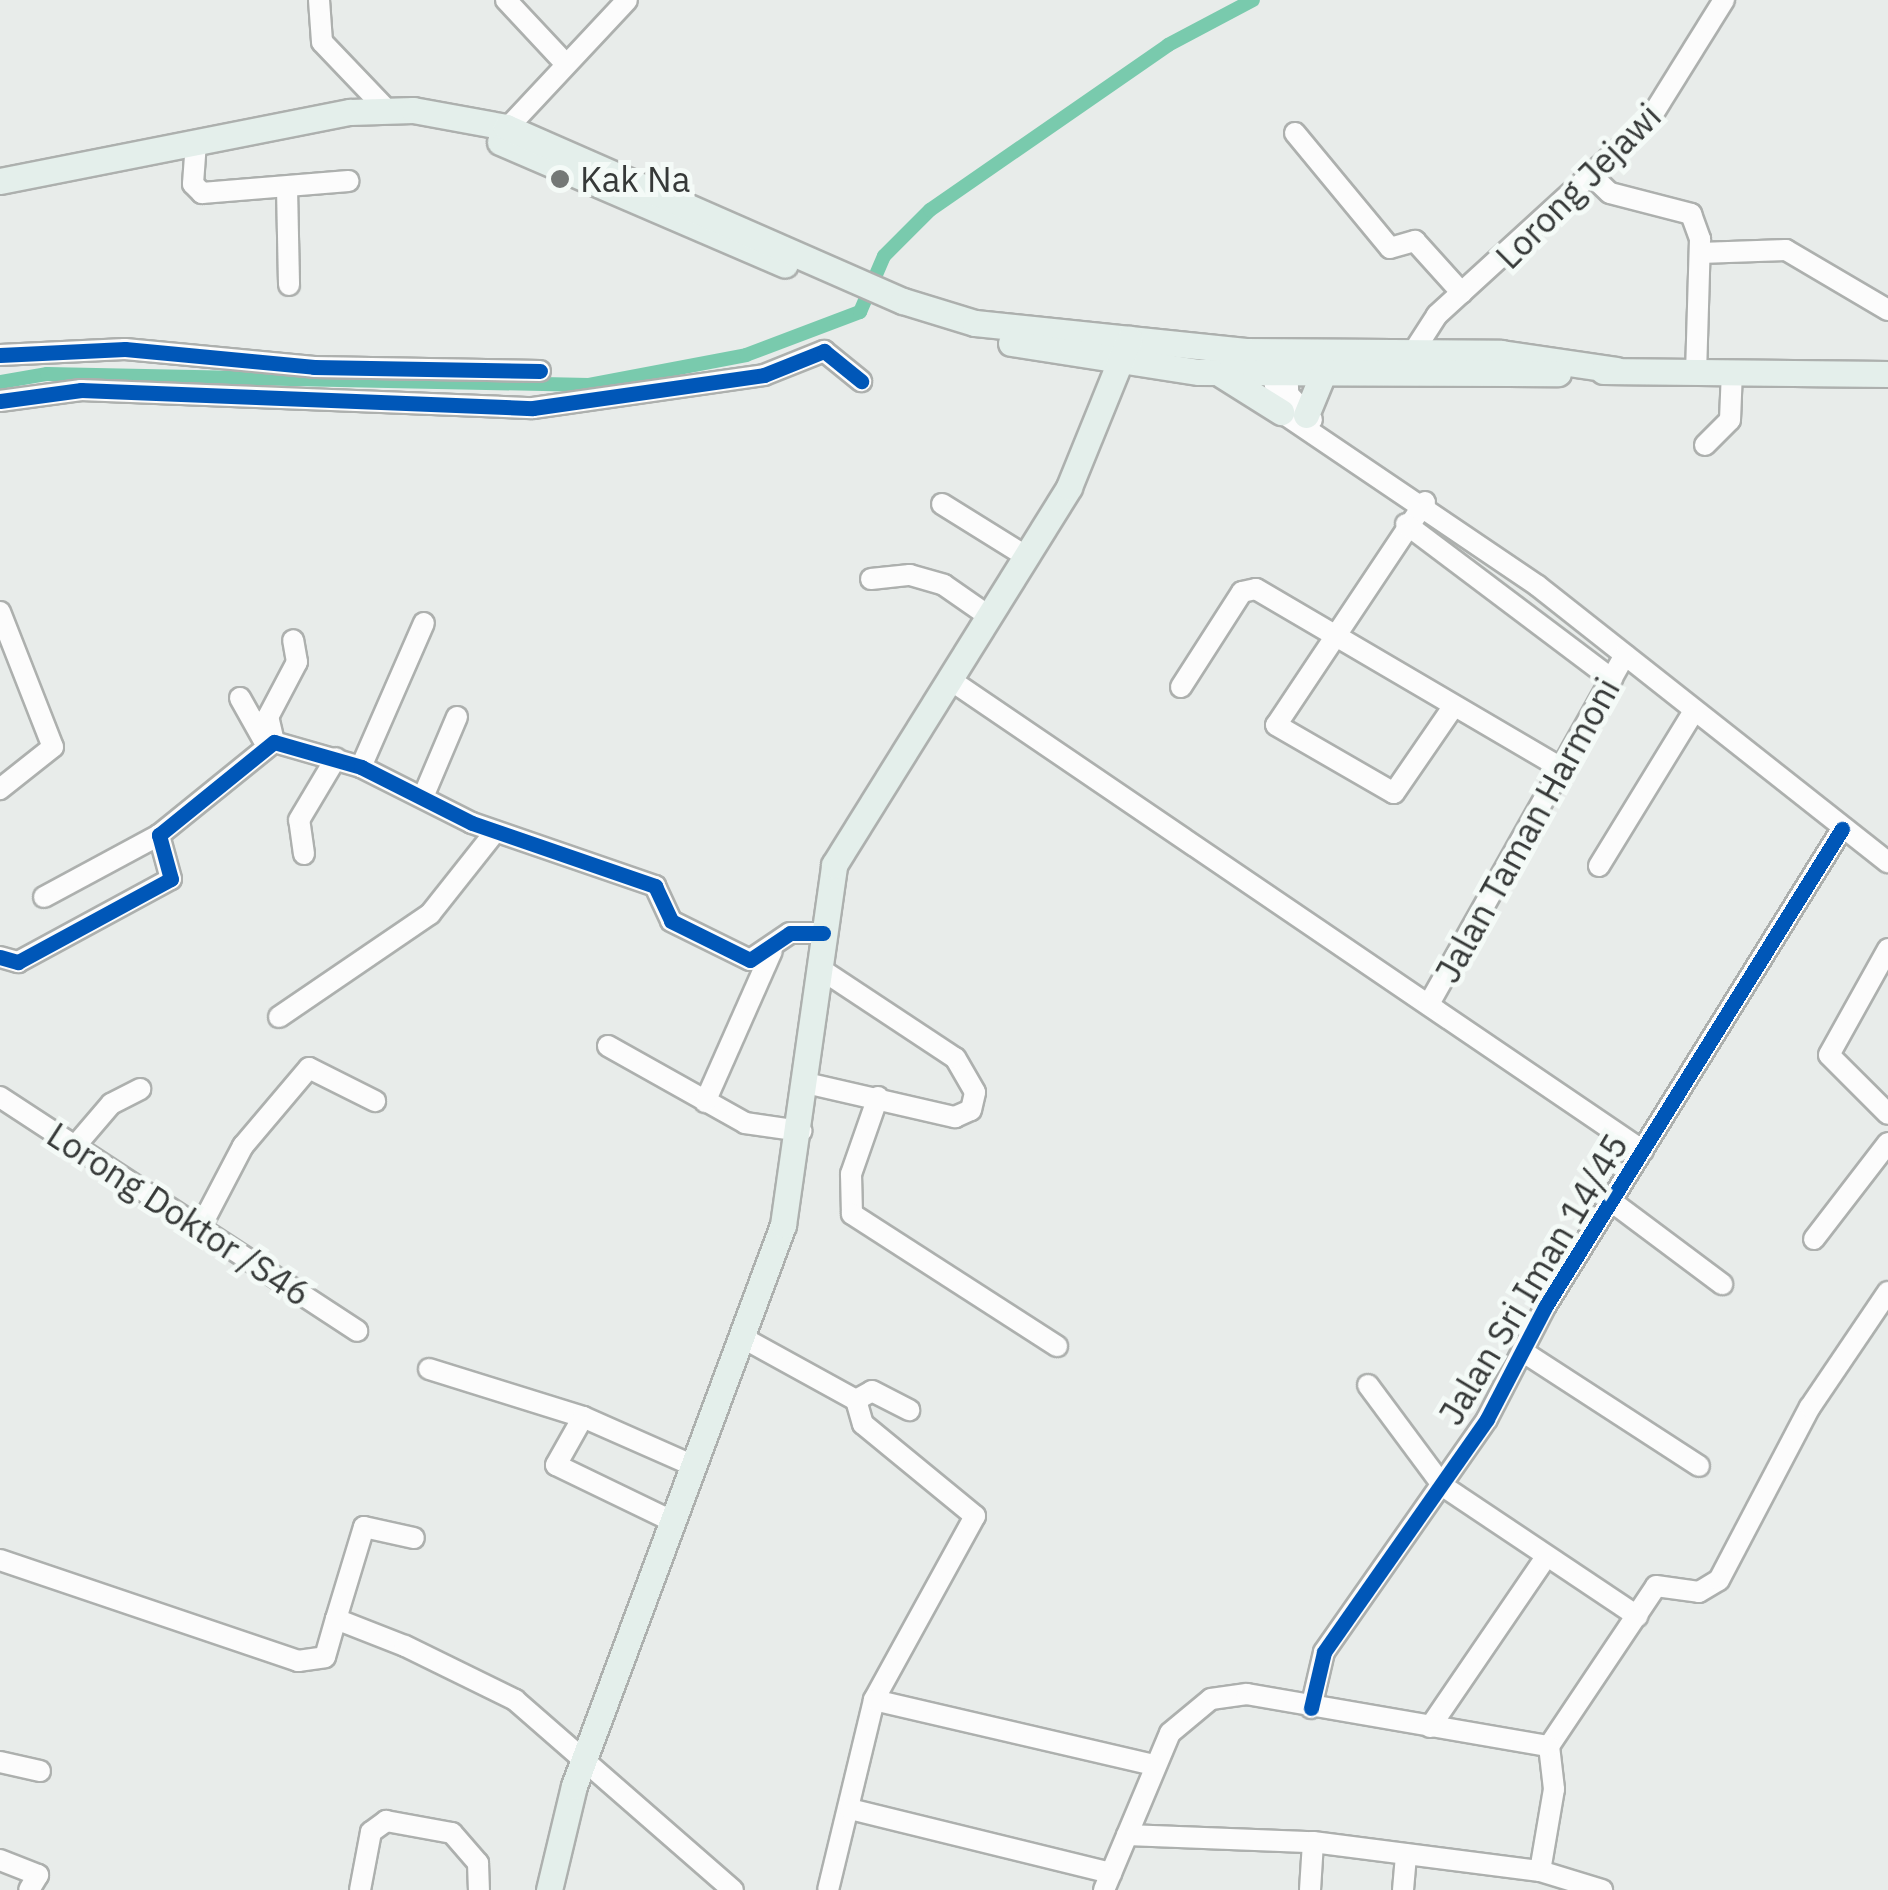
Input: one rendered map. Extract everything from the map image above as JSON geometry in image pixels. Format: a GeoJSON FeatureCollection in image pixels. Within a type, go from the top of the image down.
{"type":"FeatureCollection","features":[{"type":"Feature","properties":{"kind":"main road"},"geometry":{"type":"LineString","coordinates":[[0,181],[386,108],[472,123],[501,134],[894,308],[972,336],[1277,364],[1322,376],[1616,370],[1888,374]]}},
{"type":"Feature","properties":{"kind":"main road"},"geometry":{"type":"LineString","coordinates":[[894,308],[1115,348],[1220,374],[1294,414],[1322,376]]}},
{"type":"Feature","properties":{"kind":"main road"},"geometry":{"type":"LineString","coordinates":[[549,1890],[584,1758],[745,1339],[801,1131],[823,934],[846,839],[990,617],[1052,507],[1115,348]]}},
{"type":"Feature","properties":{"kind":"main road"},"geometry":{"type":"LineString","coordinates":[[1220,374],[1277,364],[1412,354],[1501,354],[1616,370]]}},
{"type":"Feature","properties":{"kind":"street"},"geometry":{"type":"LineString","coordinates":[[319,0],[322,42],[386,108]]}},
{"type":"Feature","properties":{"kind":"street"},"geometry":{"type":"LineString","coordinates":[[506,0],[562,62]]}},
{"type":"Feature","properties":{"kind":"street"},"geometry":{"type":"LineString","coordinates":[[501,134],[562,62],[627,0]]}},
{"type":"Feature","properties":{"kind":"street","name":"Lorong Jejawi"},"geometry":{"type":"LineString","coordinates":[[1412,354],[1462,293],[1588,172],[1648,122],[1724,0]]}},
{"type":"Feature","properties":{"kind":"street"},"geometry":{"type":"LineString","coordinates":[[1294,133],[1390,248],[1414,241],[1462,293]]}},
{"type":"Feature","properties":{"kind":"street"},"geometry":{"type":"LineString","coordinates":[[196,142],[197,192],[348,181]]}},
{"type":"Feature","properties":{"kind":"street"},"geometry":{"type":"LineString","coordinates":[[1588,172],[1610,192],[1692,214],[1700,253],[1696,370]]}},
{"type":"Feature","properties":{"kind":"street"},"geometry":{"type":"LineString","coordinates":[[287,188],[289,285]]}},
{"type":"Feature","properties":{"kind":"street"},"geometry":{"type":"LineString","coordinates":[[1700,253],[1786,250],[1888,310]]}},
{"type":"Feature","properties":{"kind":"street"},"geometry":{"type":"LineString","coordinates":[[0,356],[125,349],[314,367],[540,371]]}},
{"type":"Feature","properties":{"kind":"street"},"geometry":{"type":"LineString","coordinates":[[0,402],[81,390],[532,408],[764,376],[824,352],[861,381]]}},
{"type":"Feature","properties":{"kind":"street"},"geometry":{"type":"LineString","coordinates":[[1277,364],[1294,414],[1417,511],[1460,564],[1612,679]]}},
{"type":"Feature","properties":{"kind":"street"},"geometry":{"type":"LineString","coordinates":[[1704,445],[1730,420],[1732,371]]}},
{"type":"Feature","properties":{"kind":"street"},"geometry":{"type":"LineString","coordinates":[[942,504],[1024,556]]}},
{"type":"Feature","properties":{"kind":"street"},"geometry":{"type":"LineString","coordinates":[[1417,511],[1440,518],[1514,568],[1842,830],[1886,855]]}},
{"type":"Feature","properties":{"kind":"street"},"geometry":{"type":"LineString","coordinates":[[1417,511],[1277,720],[1283,736],[1396,793],[1451,710]]}},
{"type":"Feature","properties":{"kind":"street"},"geometry":{"type":"LineString","coordinates":[[1460,564],[1478,544]]}},
{"type":"Feature","properties":{"kind":"street"},"geometry":{"type":"LineString","coordinates":[[1498,593],[1514,568]]}},
{"type":"Feature","properties":{"kind":"street"},"geometry":{"type":"LineString","coordinates":[[871,579],[910,575],[944,585],[990,617]]}},
{"type":"Feature","properties":{"kind":"street"},"geometry":{"type":"LineString","coordinates":[[1182,687],[1249,589],[1451,710],[1560,768]]}},
{"type":"Feature","properties":{"kind":"street"},"geometry":{"type":"LineString","coordinates":[[0,612],[53,747],[0,789]]}},
{"type":"Feature","properties":{"kind":"street"},"geometry":{"type":"LineString","coordinates":[[361,766],[424,623]]}},
{"type":"Feature","properties":{"kind":"street"},"geometry":{"type":"LineString","coordinates":[[269,744],[268,717],[297,662],[293,640]]}},
{"type":"Feature","properties":{"kind":"street","name":"Jalan Taman Harmoni"},"geometry":{"type":"LineString","coordinates":[[1429,1004],[1625,655]]}},
{"type":"Feature","properties":{"kind":"street"},"geometry":{"type":"LineString","coordinates":[[950,678],[1643,1151]]}},
{"type":"Feature","properties":{"kind":"street"},"geometry":{"type":"LineString","coordinates":[[240,698],[269,744],[361,766],[494,832],[656,886],[671,921],[740,956],[758,961],[790,933],[823,934]]}},
{"type":"Feature","properties":{"kind":"street"},"geometry":{"type":"LineString","coordinates":[[1599,866],[1692,714]]}},
{"type":"Feature","properties":{"kind":"street"},"geometry":{"type":"LineString","coordinates":[[423,797],[457,716]]}},
{"type":"Feature","properties":{"kind":"street"},"geometry":{"type":"LineString","coordinates":[[44,897],[159,835],[269,744]]}},
{"type":"Feature","properties":{"kind":"street"},"geometry":{"type":"LineString","coordinates":[[304,854],[299,820],[336,758]]}},
{"type":"Feature","properties":{"kind":"street","name":"Jalan Sri Iman 14/45"},"geometry":{"type":"LineString","coordinates":[[1311,1708],[1324,1652],[1443,1486],[1611,1201],[1842,830]]}},
{"type":"Feature","properties":{"kind":"street"},"geometry":{"type":"LineString","coordinates":[[279,1016],[430,914],[494,832]]}},
{"type":"Feature","properties":{"kind":"street"},"geometry":{"type":"LineString","coordinates":[[0,957],[18,962],[171,878],[159,835]]}},
{"type":"Feature","properties":{"kind":"street"},"geometry":{"type":"LineString","coordinates":[[705,1102],[772,949]]}},
{"type":"Feature","properties":{"kind":"street"},"geometry":{"type":"LineString","coordinates":[[1888,950],[1829,1055],[1888,1114]]}},
{"type":"Feature","properties":{"kind":"street"},"geometry":{"type":"LineString","coordinates":[[806,1084],[955,1117],[971,1110],[975,1092],[954,1058],[818,968]]}},
{"type":"Feature","properties":{"kind":"street"},"geometry":{"type":"LineString","coordinates":[[608,1046],[745,1123],[801,1131]]}},
{"type":"Feature","properties":{"kind":"street"},"geometry":{"type":"LineString","coordinates":[[199,1230],[243,1146],[309,1068],[374,1101]]}},
{"type":"Feature","properties":{"kind":"street"},"geometry":{"type":"LineString","coordinates":[[76,1145],[110,1104],[140,1089]]}},
{"type":"Feature","properties":{"kind":"street","name":"Lorong Doktor /S46"},"geometry":{"type":"LineString","coordinates":[[0,1097],[357,1331]]}},
{"type":"Feature","properties":{"kind":"street"},"geometry":{"type":"LineString","coordinates":[[878,1098],[852,1174],[852,1214],[1057,1346]]}},
{"type":"Feature","properties":{"kind":"street"},"geometry":{"type":"LineString","coordinates":[[1814,1240],[1888,1143]]}},
{"type":"Feature","properties":{"kind":"street"},"geometry":{"type":"LineString","coordinates":[[1611,1201],[1722,1284]]}},
{"type":"Feature","properties":{"kind":"street"},"geometry":{"type":"LineString","coordinates":[[1540,1871],[1554,1789],[1549,1746],[1656,1586],[1699,1592],[1719,1580],[1810,1407],[1888,1294]]}},
{"type":"Feature","properties":{"kind":"street"},"geometry":{"type":"LineString","coordinates":[[745,1339],[856,1400],[863,1424],[975,1516],[874,1700],[828,1890]]}},
{"type":"Feature","properties":{"kind":"street"},"geometry":{"type":"LineString","coordinates":[[1522,1351],[1699,1466]]}},
{"type":"Feature","properties":{"kind":"street"},"geometry":{"type":"LineString","coordinates":[[429,1370],[584,1416],[694,1466]]}},
{"type":"Feature","properties":{"kind":"street"},"geometry":{"type":"LineString","coordinates":[[1368,1385],[1443,1486],[1637,1616]]}},
{"type":"Feature","properties":{"kind":"street"},"geometry":{"type":"LineString","coordinates":[[856,1400],[876,1392],[909,1410]]}},
{"type":"Feature","properties":{"kind":"street"},"geometry":{"type":"LineString","coordinates":[[584,1416],[557,1473],[674,1522]]}},
{"type":"Feature","properties":{"kind":"street"},"geometry":{"type":"LineString","coordinates":[[0,1560],[298,1660],[325,1656],[364,1527],[414,1538]]}},
{"type":"Feature","properties":{"kind":"street"},"geometry":{"type":"LineString","coordinates":[[1430,1727],[1546,1557]]}},
{"type":"Feature","properties":{"kind":"street"},"geometry":{"type":"LineString","coordinates":[[336,1619],[504,1693],[584,1758],[723,1886]]}},
{"type":"Feature","properties":{"kind":"street"},"geometry":{"type":"LineString","coordinates":[[850,1808],[1108,1881],[1153,1765],[1180,1718],[1211,1700],[1247,1694],[1549,1746]]}},
{"type":"Feature","properties":{"kind":"street"},"geometry":{"type":"LineString","coordinates":[[874,1700],[1153,1765]]}},
{"type":"Feature","properties":{"kind":"street"},"geometry":{"type":"LineString","coordinates":[[0,1762],[40,1771]]}},
{"type":"Feature","properties":{"kind":"street"},"geometry":{"type":"LineString","coordinates":[[360,1890],[371,1832],[386,1821],[452,1833],[478,1863],[478,1890]]}},
{"type":"Feature","properties":{"kind":"street"},"geometry":{"type":"LineString","coordinates":[[1127,1834],[1314,1842],[1540,1871],[1602,1890]]}},
{"type":"Feature","properties":{"kind":"street"},"geometry":{"type":"LineString","coordinates":[[1310,1890],[1314,1842]]}},
{"type":"Feature","properties":{"kind":"street"},"geometry":{"type":"LineString","coordinates":[[1404,1890],[1406,1854]]}},
{"type":"Feature","properties":{"kind":"street"},"geometry":{"type":"LineString","coordinates":[[0,1860],[38,1875],[30,1890]]}},
{"type":"Feature","properties":{"kind":"waterway"},"geometry":{"type":"LineString","coordinates":[[0,382],[47,374],[589,385],[746,355],[860,312],[884,256],[930,210],[1168,45],[1253,0]]}},
{"type":"Feature","properties":{"kind":"cycle path"},"geometry":{"type":"LineString","coordinates":[[0,355],[125,349],[314,367],[540,371]]}},
{"type":"Feature","properties":{"kind":"cycle path"},"geometry":{"type":"LineString","coordinates":[[0,401],[81,390],[533,408],[764,375],[824,351],[861,381]]}},
{"type":"Feature","properties":{"kind":"cycle path"},"geometry":{"type":"LineString","coordinates":[[0,957],[18,962],[171,879],[159,835],[274,742],[361,767],[472,823],[655,886],[671,921],[750,960],[790,933],[823,933]]}},
{"type":"Feature","properties":{"kind":"cycle path"},"geometry":{"type":"LineString","coordinates":[[1311,1708],[1324,1652],[1487,1419],[1545,1307],[1842,829]]}},
{"type":"Feature","properties":{"kind":"place","name":"Kak Na"},"geometry":{"type":"Point","coordinates":[560,179]}}]}
